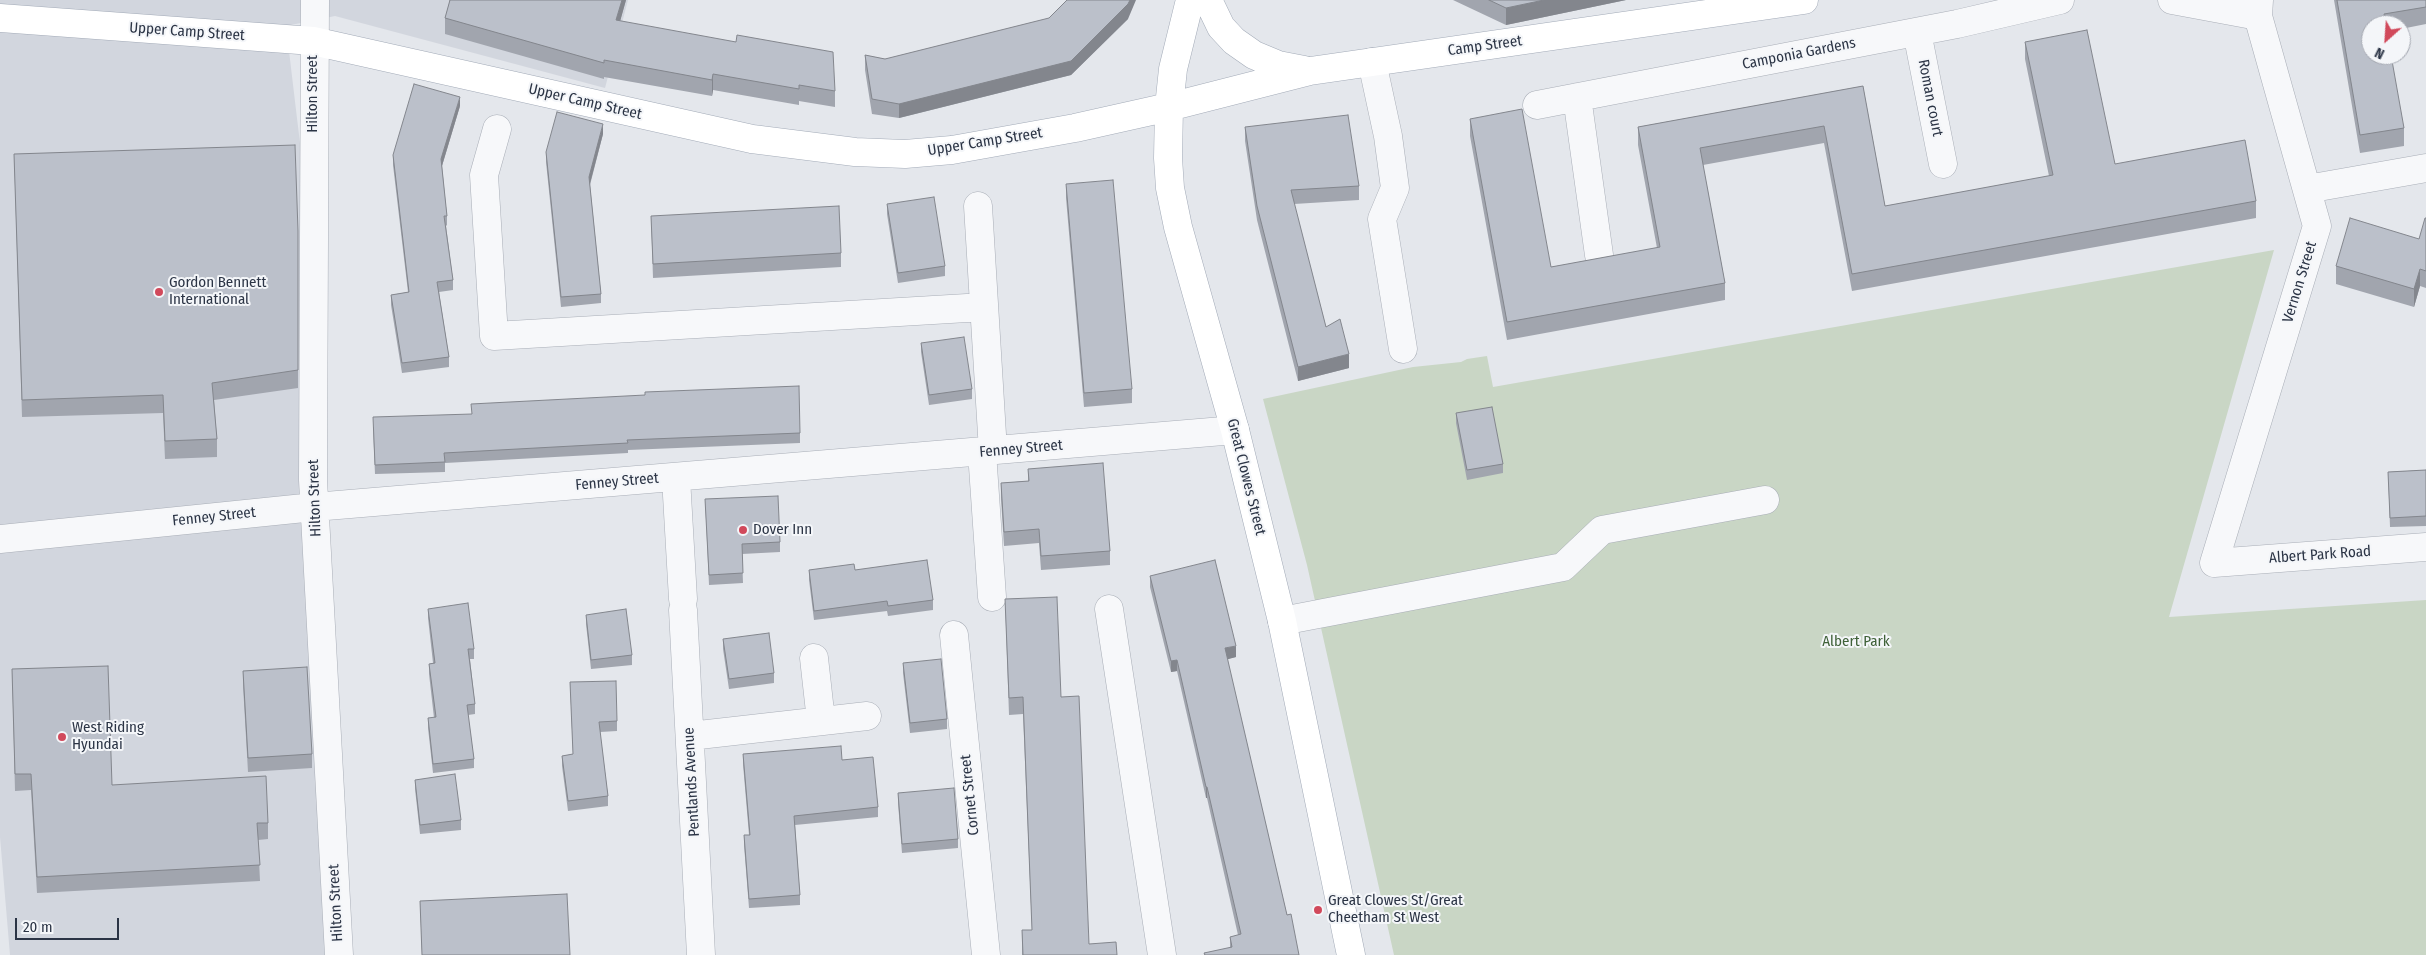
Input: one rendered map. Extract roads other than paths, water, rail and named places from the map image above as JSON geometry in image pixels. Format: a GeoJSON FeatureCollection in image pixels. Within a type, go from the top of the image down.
{"type":"FeatureCollection","features":[{"type":"Feature","properties":{"kind":"main road","name":"Great Clowes Street"},"geometry":{"type":"LineString","coordinates":[[1190,0],[1177,50],[1169,107],[1168,158],[1170,188],[1178,227],[1235,430],[1282,621],[1351,955]]}},
{"type":"Feature","properties":{"kind":"main road"},"geometry":{"type":"LineString","coordinates":[[1208,0],[1221,27],[1234,41],[1254,55],[1278,65],[1310,71]]}},
{"type":"Feature","properties":{"kind":"main road","name":"Camp Street"},"geometry":{"type":"LineString","coordinates":[[1169,107],[1310,71],[1804,0]]}},
{"type":"Feature","properties":{"kind":"main road","name":"Upper Camp Street"},"geometry":{"type":"LineString","coordinates":[[0,18],[313,41],[752,139],[855,152],[905,154],[952,150],[1076,128],[1169,107]]}},
{"type":"Feature","properties":{"kind":"street","name":"Hilton Street"},"geometry":{"type":"LineString","coordinates":[[315,0],[313,41],[314,508],[339,955]]}},
{"type":"Feature","properties":{"kind":"street","name":"Camponia Gardens"},"geometry":{"type":"LineString","coordinates":[[1537,105],[1917,32],[2060,0]]}},
{"type":"Feature","properties":{"kind":"street"},"geometry":{"type":"LineString","coordinates":[[2172,0],[2258,8]]}},
{"type":"Feature","properties":{"kind":"street","name":"Vernon Street"},"geometry":{"type":"LineString","coordinates":[[2214,563],[2317,226],[2258,8]]}},
{"type":"Feature","properties":{"kind":"street","name":"Roman court"},"geometry":{"type":"LineString","coordinates":[[1917,32],[1943,164]]}},
{"type":"Feature","properties":{"kind":"street"},"geometry":{"type":"LineString","coordinates":[[1372,62],[1388,136],[1395,188],[1382,219],[1403,349]]}},
{"type":"Feature","properties":{"kind":"street"},"geometry":{"type":"LineString","coordinates":[[1577,97],[1600,256]]}},
{"type":"Feature","properties":{"kind":"street"},"geometry":{"type":"LineString","coordinates":[[496,129],[484,175],[494,336],[984,307]]}},
{"type":"Feature","properties":{"kind":"street"},"geometry":{"type":"LineString","coordinates":[[2307,189],[2426,168]]}},
{"type":"Feature","properties":{"kind":"street"},"geometry":{"type":"LineString","coordinates":[[978,206],[984,307],[992,597]]}},
{"type":"Feature","properties":{"kind":"street","name":"Fenney Street"},"geometry":{"type":"LineString","coordinates":[[0,539],[314,508],[1235,430]]}},
{"type":"Feature","properties":{"kind":"street","name":"Pentlands Avenue"},"geometry":{"type":"LineString","coordinates":[[676,478],[701,955]]}},
{"type":"Feature","properties":{"kind":"street"},"geometry":{"type":"LineString","coordinates":[[1282,621],[1562,567],[1602,530],[1765,500]]}},
{"type":"Feature","properties":{"kind":"street","name":"Albert Park Road"},"geometry":{"type":"LineString","coordinates":[[2214,563],[2426,546]]}},
{"type":"Feature","properties":{"kind":"street"},"geometry":{"type":"LineString","coordinates":[[1109,609],[1162,955]]}},
{"type":"Feature","properties":{"kind":"street","name":"Cornet Street"},"geometry":{"type":"LineString","coordinates":[[954,635],[986,955]]}},
{"type":"Feature","properties":{"kind":"street"},"geometry":{"type":"LineString","coordinates":[[814,658],[821,721]]}},
{"type":"Feature","properties":{"kind":"street"},"geometry":{"type":"LineString","coordinates":[[690,736],[867,716]]}},
{"type":"Feature","properties":{"kind":"place","name":"Gordon Bennett International"},"geometry":{"type":"Point","coordinates":[159,292]}},
{"type":"Feature","properties":{"kind":"place","name":"Dover Inn"},"geometry":{"type":"Point","coordinates":[743,530]}},
{"type":"Feature","properties":{"kind":"place","name":"West Riding Hyundai"},"geometry":{"type":"Point","coordinates":[62,737]}},
{"type":"Feature","properties":{"kind":"place","name":"Great Clowes St/Great Cheetham St West"},"geometry":{"type":"Point","coordinates":[1318,910]}},
{"type":"Feature","properties":{"kind":"park label","name":"Albert Park"},"geometry":{"type":"Point","coordinates":[1856,642]}}]}
